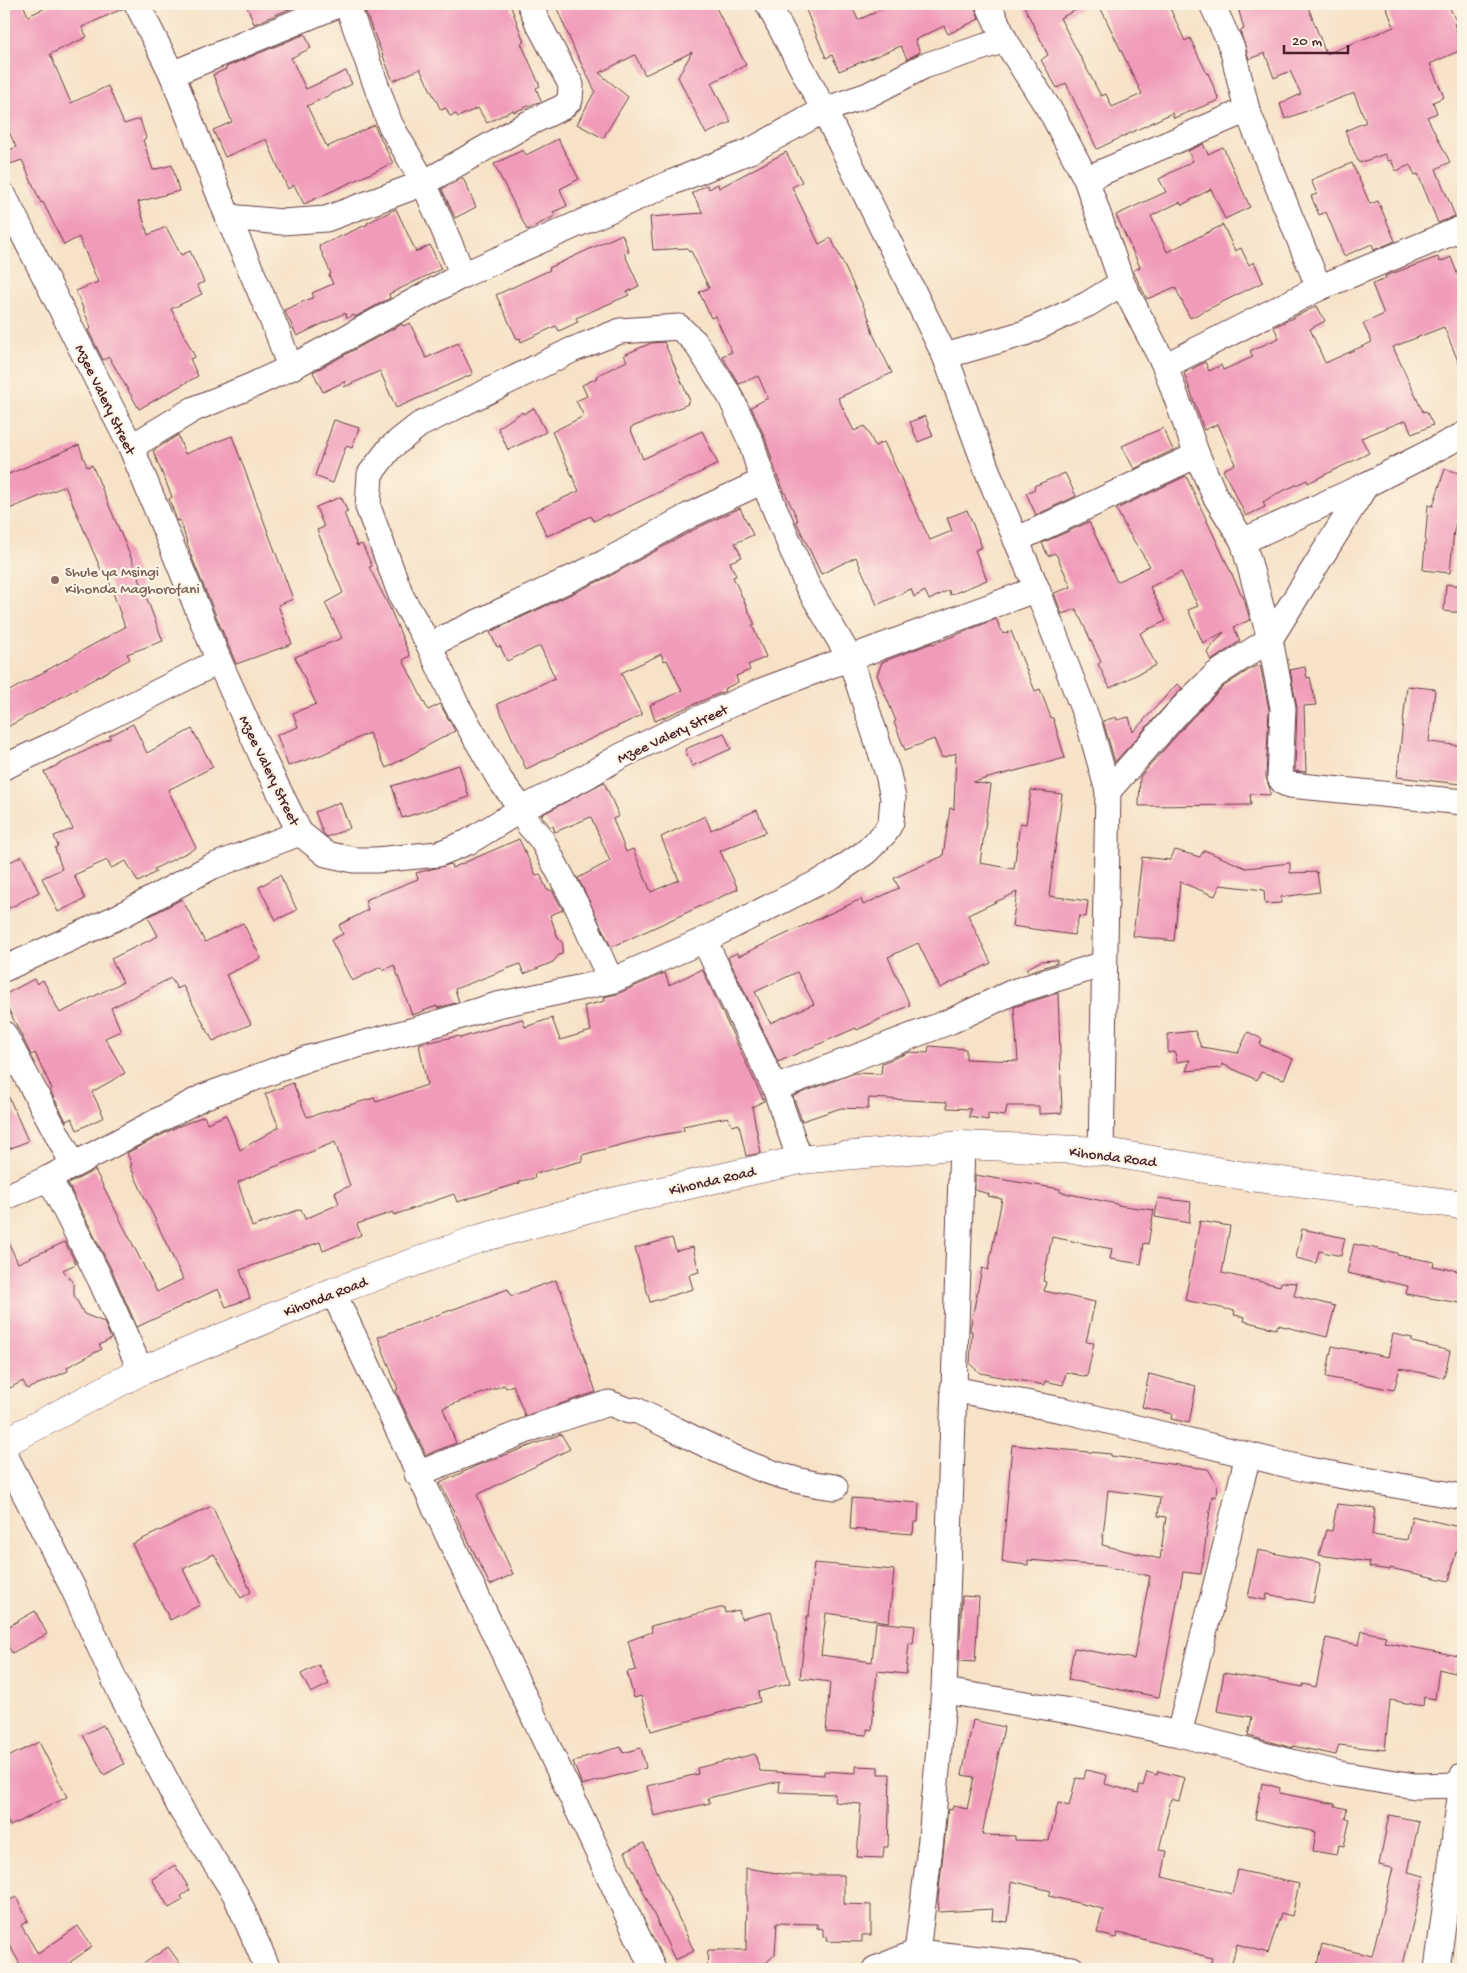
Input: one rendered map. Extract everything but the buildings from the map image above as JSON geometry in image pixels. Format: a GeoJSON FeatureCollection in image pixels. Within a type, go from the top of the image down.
{"type":"FeatureCollection","features":[{"type":"Feature","properties":{"kind":"street"},"geometry":{"type":"LineString","coordinates":[[136,4],[172,74],[228,217],[278,331],[290,368]]}},
{"type":"Feature","properties":{"kind":"street"},"geometry":{"type":"LineString","coordinates":[[172,74],[340,4]]}},
{"type":"Feature","properties":{"kind":"street"},"geometry":{"type":"LineString","coordinates":[[346,4],[390,124],[424,183],[464,275]]}},
{"type":"Feature","properties":{"kind":"street"},"geometry":{"type":"LineString","coordinates":[[228,217],[282,222],[326,219],[424,183],[527,124],[563,107],[570,100],[572,85],[537,21],[530,4]]}},
{"type":"Feature","properties":{"kind":"street"},"geometry":{"type":"LineString","coordinates":[[768,4],[824,110],[945,356],[990,478],[1037,589],[1090,726],[1108,791],[1102,1151]]}},
{"type":"Feature","properties":{"kind":"street"},"geometry":{"type":"LineString","coordinates":[[988,4],[1005,40],[1054,117],[1086,179],[1122,283],[1165,366],[1197,455],[1215,496],[1243,541],[1270,639],[1284,708],[1280,778],[1284,783],[1290,785],[1463,802]]}},
{"type":"Feature","properties":{"kind":"street"},"geometry":{"type":"LineString","coordinates":[[1212,4],[1232,48],[1247,110],[1319,288]]}},
{"type":"Feature","properties":{"kind":"street"},"geometry":{"type":"LineString","coordinates":[[131,447],[194,409],[290,368],[464,275],[668,184],[750,151],[824,110],[868,95],[924,66],[1005,40]]}},
{"type":"Feature","properties":{"kind":"street"},"geometry":{"type":"LineString","coordinates":[[1086,179],[1247,110]]}},
{"type":"Feature","properties":{"kind":"street","name":"Mzee Valery Street"},"geometry":{"type":"LineString","coordinates":[[4,196],[131,447],[219,661],[265,763],[300,833],[326,854],[354,860],[376,860],[438,854],[468,842],[522,809],[678,728],[761,692],[1037,589]]}},
{"type":"Feature","properties":{"kind":"street"},"geometry":{"type":"LineString","coordinates":[[1165,366],[1319,288],[1463,228]]}},
{"type":"Feature","properties":{"kind":"street"},"geometry":{"type":"LineString","coordinates":[[945,356],[1024,333],[1088,304],[1122,283]]}},
{"type":"Feature","properties":{"kind":"street"},"geometry":{"type":"LineString","coordinates":[[4,1198],[49,1178],[203,1097],[309,1058],[418,1029],[497,1005],[611,981],[704,940],[830,876],[866,852],[885,833],[891,822],[893,798],[888,774],[850,658],[806,585],[764,481],[751,442],[730,396],[695,342],[679,327],[620,331],[572,350],[419,426],[390,448],[370,474],[368,507],[402,598],[429,645],[456,704],[500,780],[522,809],[529,825],[542,840],[611,981]]}},
{"type":"Feature","properties":{"kind":"street"},"geometry":{"type":"LineString","coordinates":[[1243,541],[1366,485],[1463,435]]}},
{"type":"Feature","properties":{"kind":"street"},"geometry":{"type":"LineString","coordinates":[[1016,540],[1197,455]]}},
{"type":"Feature","properties":{"kind":"street"},"geometry":{"type":"LineString","coordinates":[[429,645],[604,563],[690,516],[764,481]]}},
{"type":"Feature","properties":{"kind":"street"},"geometry":{"type":"LineString","coordinates":[[1108,791],[1180,710],[1215,675],[1270,639],[1366,485]]}},
{"type":"Feature","properties":{"kind":"street"},"geometry":{"type":"LineString","coordinates":[[4,767],[219,661]]}},
{"type":"Feature","properties":{"kind":"street"},"geometry":{"type":"LineString","coordinates":[[4,969],[120,916],[212,867],[300,833]]}},
{"type":"Feature","properties":{"kind":"street"},"geometry":{"type":"LineString","coordinates":[[704,940],[775,1088],[800,1160]]}},
{"type":"Feature","properties":{"kind":"street"},"geometry":{"type":"LineString","coordinates":[[775,1088],[951,1021],[1013,992],[1104,964]]}},
{"type":"Feature","properties":{"kind":"street"},"geometry":{"type":"LineString","coordinates":[[4,1034],[73,1164]]}},
{"type":"Feature","properties":{"kind":"street"},"geometry":{"type":"LineString","coordinates":[[917,1952],[931,1839],[944,1691],[962,1145]]}},
{"type":"Feature","properties":{"kind":"street","name":"Kihonda Road"},"geometry":{"type":"LineString","coordinates":[[4,1443],[141,1371],[332,1292],[487,1237],[608,1203],[800,1160],[962,1145],[1102,1151],[1251,1177],[1463,1205]]}},
{"type":"Feature","properties":{"kind":"street"},"geometry":{"type":"LineString","coordinates":[[49,1178],[102,1281],[141,1371]]}},
{"type":"Feature","properties":{"kind":"street"},"geometry":{"type":"LineString","coordinates":[[332,1292],[653,1969]]}},
{"type":"Feature","properties":{"kind":"street"},"geometry":{"type":"LineString","coordinates":[[953,1389],[1067,1411],[1309,1470],[1463,1498]]}},
{"type":"Feature","properties":{"kind":"street"},"geometry":{"type":"LineString","coordinates":[[417,1474],[538,1426],[609,1403],[629,1411],[636,1410],[744,1463],[788,1479],[835,1487]]}},
{"type":"Feature","properties":{"kind":"street"},"geometry":{"type":"LineString","coordinates":[[4,1453],[73,1588],[121,1694],[182,1811],[236,1894],[268,1969]]}},
{"type":"Feature","properties":{"kind":"street"},"geometry":{"type":"LineString","coordinates":[[1179,1734],[1248,1455]]}},
{"type":"Feature","properties":{"kind":"street"},"geometry":{"type":"LineString","coordinates":[[944,1691],[1070,1710],[1179,1734],[1340,1774],[1415,1786],[1462,1782],[1437,1969]]}},
{"type":"Feature","properties":{"kind":"street"},"geometry":{"type":"LineString","coordinates":[[875,1969],[917,1952],[1072,1969]]}},
{"type":"Feature","properties":{"kind":"place","name":"Shule ya Msingi Kihonda Maghorofani"},"geometry":{"type":"Point","coordinates":[55,580]}}]}
